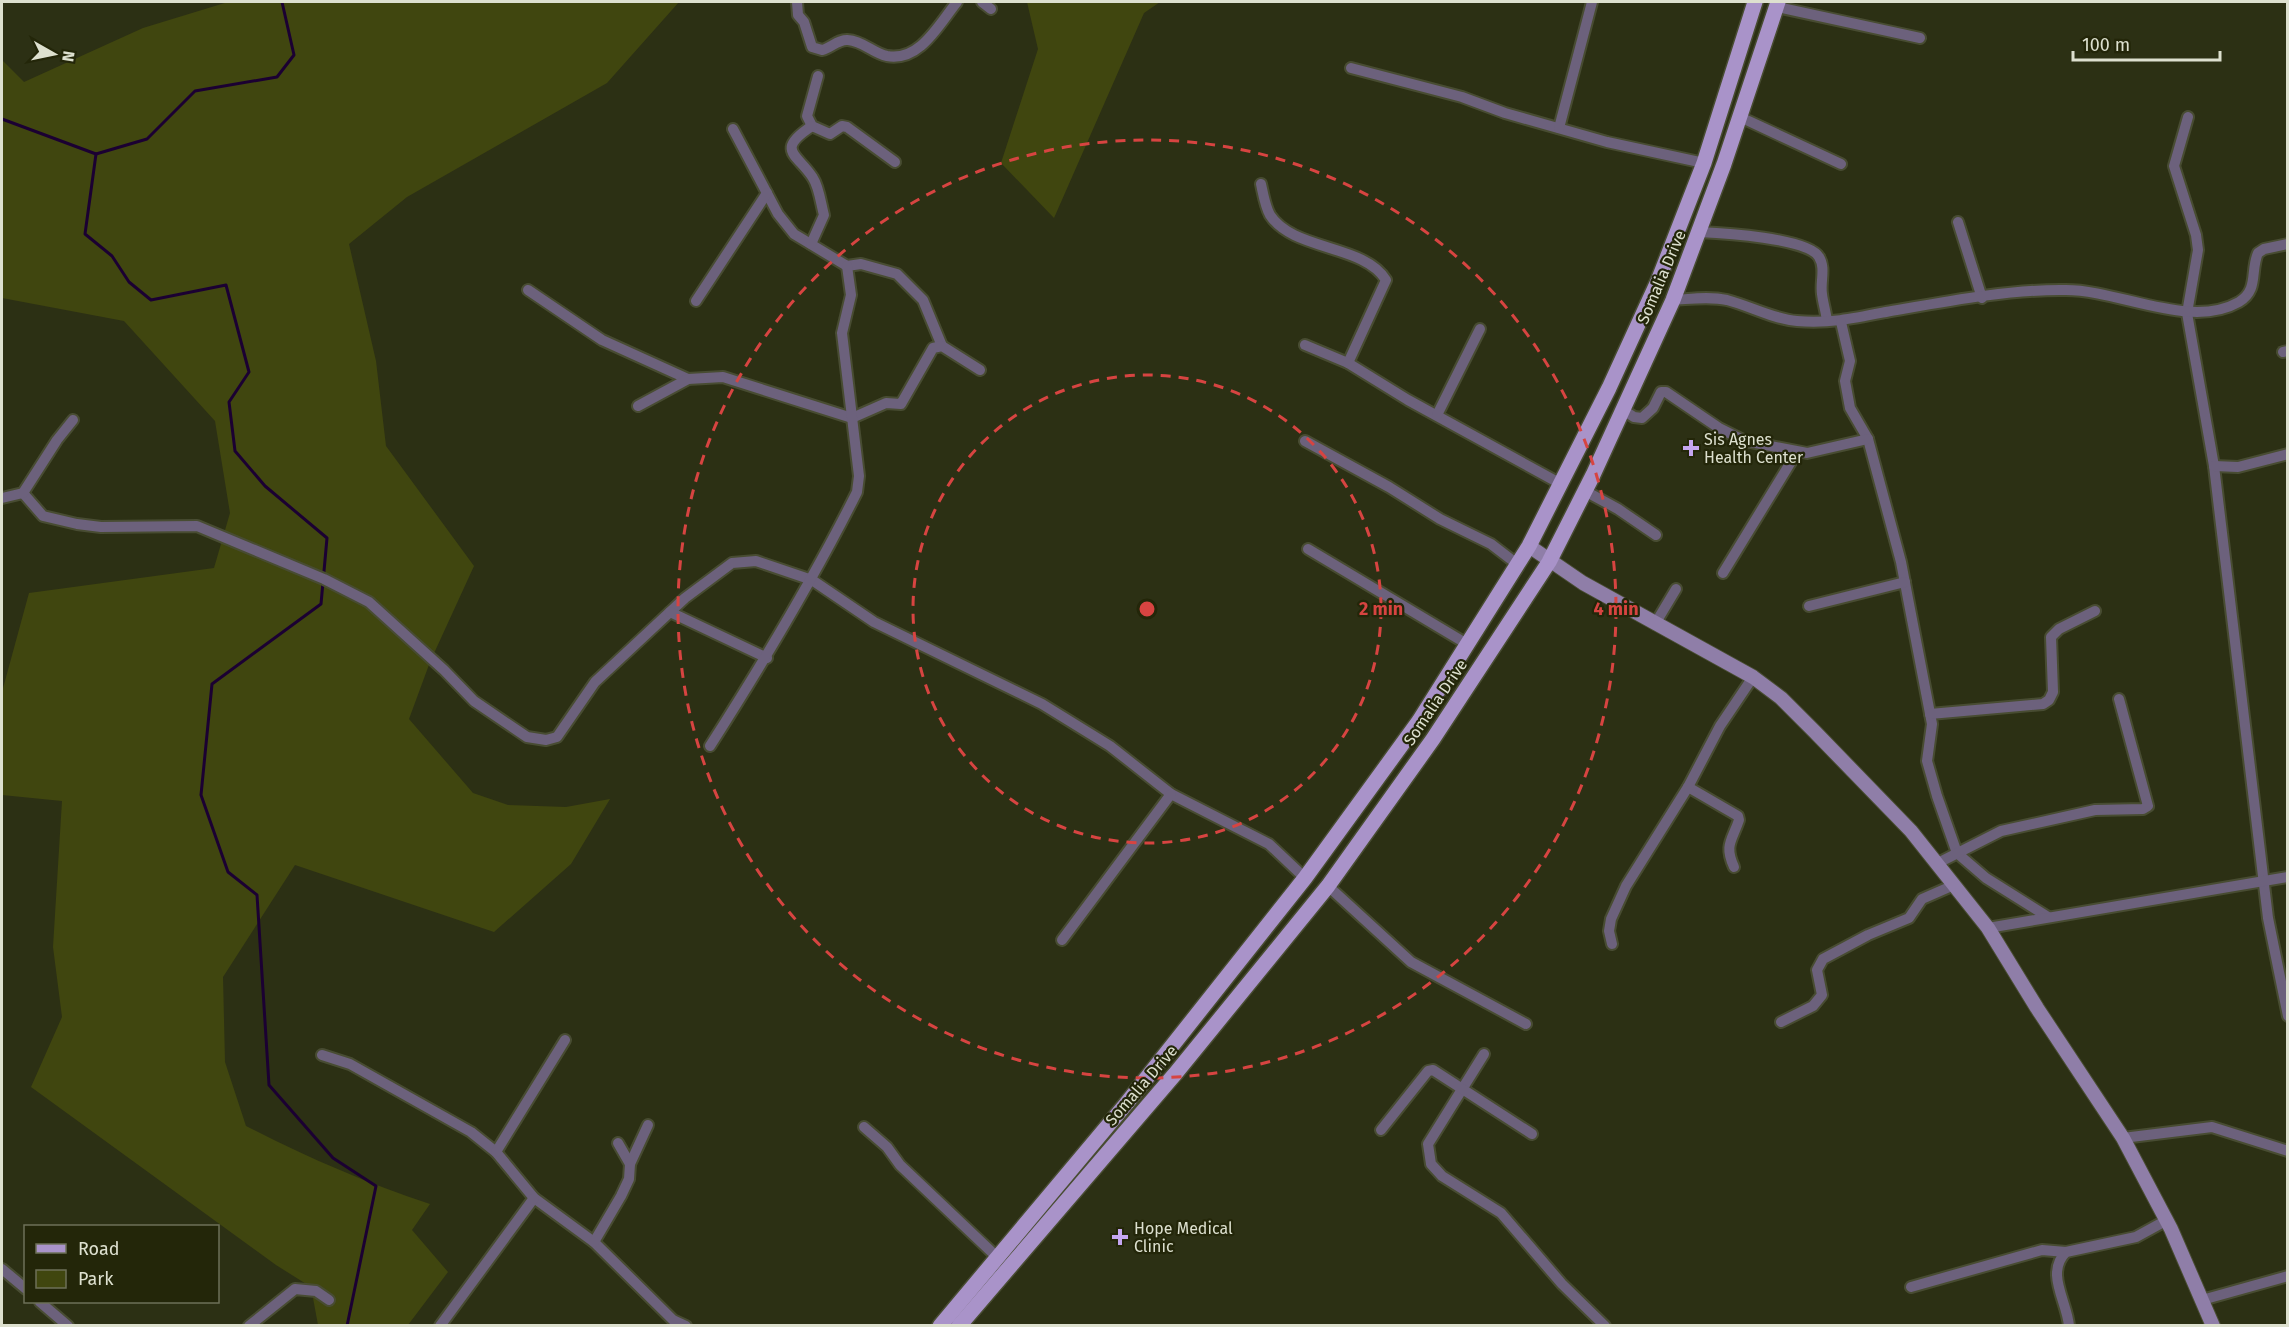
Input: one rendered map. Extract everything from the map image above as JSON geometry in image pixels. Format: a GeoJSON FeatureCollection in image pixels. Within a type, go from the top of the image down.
{"type":"FeatureCollection","features":[{"type":"Feature","properties":{"kind":"main road","name":"Somalia Drive"},"geometry":{"type":"LineString","coordinates":[[940,1326],[1119,1113],[1305,878],[1419,721],[1517,564],[1561,484],[1659,281],[1704,163],[1755,2]]}},
{"type":"Feature","properties":{"kind":"main road","name":"Somalia Drive"},"geometry":{"type":"LineString","coordinates":[[959,1326],[1182,1065],[1328,886],[1433,739],[1550,562],[1585,492],[1673,300],[1740,117],[1777,4]]}},
{"type":"Feature","properties":{"kind":"street"},"geometry":{"type":"LineString","coordinates":[[797,2],[798,15],[804,22],[812,47],[822,50],[847,39],[867,45],[887,56],[909,54],[926,42],[957,2]]}},
{"type":"Feature","properties":{"kind":"street"},"geometry":{"type":"LineString","coordinates":[[1559,128],[1592,2]]}},
{"type":"Feature","properties":{"kind":"street"},"geometry":{"type":"LineString","coordinates":[[1777,4],[1920,38]]}},
{"type":"Feature","properties":{"kind":"street"},"geometry":{"type":"LineString","coordinates":[[1351,68],[1462,97],[1505,113],[1658,155],[1704,163]]}},
{"type":"Feature","properties":{"kind":"street"},"geometry":{"type":"LineString","coordinates":[[818,76],[807,116],[812,126],[830,134],[842,126],[847,128],[895,162]]}},
{"type":"Feature","properties":{"kind":"street"},"geometry":{"type":"LineString","coordinates":[[1740,117],[1841,164]]}},
{"type":"Feature","properties":{"kind":"street"},"geometry":{"type":"LineString","coordinates":[[2188,117],[2174,166],[2196,235],[2198,250],[2187,314],[2214,466],[2268,918],[2288,1016]]}},
{"type":"Feature","properties":{"kind":"street"},"geometry":{"type":"LineString","coordinates":[[811,244],[824,215],[813,178],[795,159],[792,148],[798,135],[812,126]]}},
{"type":"Feature","properties":{"kind":"street"},"geometry":{"type":"LineString","coordinates":[[734,129],[778,214],[794,234],[847,266],[861,264],[897,274],[923,300],[942,346],[980,369]]}},
{"type":"Feature","properties":{"kind":"street"},"geometry":{"type":"LineString","coordinates":[[1261,184],[1269,214],[1277,223],[1303,237],[1366,262],[1377,268],[1386,280],[1348,363]]}},
{"type":"Feature","properties":{"kind":"street"},"geometry":{"type":"LineString","coordinates":[[696,301],[767,193]]}},
{"type":"Feature","properties":{"kind":"street"},"geometry":{"type":"LineString","coordinates":[[1958,222],[1982,298]]}},
{"type":"Feature","properties":{"kind":"street"},"geometry":{"type":"LineString","coordinates":[[1699,232],[1774,240],[1809,249],[1819,255],[1827,321]]}},
{"type":"Feature","properties":{"kind":"street"},"geometry":{"type":"LineString","coordinates":[[1673,300],[1705,297],[1726,300],[1795,321],[1841,322],[1982,298],[2068,290],[2105,293],[2187,314],[2224,308],[2240,301],[2249,293],[2254,281],[2258,254],[2264,249],[2288,244]]}},
{"type":"Feature","properties":{"kind":"street"},"geometry":{"type":"LineString","coordinates":[[710,746],[767,658],[812,580],[857,492],[859,476],[842,333],[851,295],[847,266]]}},
{"type":"Feature","properties":{"kind":"street"},"geometry":{"type":"LineString","coordinates":[[528,290],[602,339],[688,379]]}},
{"type":"Feature","properties":{"kind":"street"},"geometry":{"type":"LineString","coordinates":[[1841,322],[1850,361],[1845,381],[1850,408],[1868,440],[1882,485],[1905,582],[1932,724],[1928,767],[1957,853],[1986,878],[2048,917]]}},
{"type":"Feature","properties":{"kind":"street"},"geometry":{"type":"LineString","coordinates":[[1437,415],[1480,329]]}},
{"type":"Feature","properties":{"kind":"street"},"geometry":{"type":"LineString","coordinates":[[1305,345],[1348,363],[1561,484]]}},
{"type":"Feature","properties":{"kind":"street"},"geometry":{"type":"LineString","coordinates":[[638,406],[688,379],[723,377],[852,418],[886,403],[901,404],[933,348],[942,346]]}},
{"type":"Feature","properties":{"kind":"street"},"geometry":{"type":"LineString","coordinates":[[1623,410],[1634,417],[1642,418],[1653,408],[1658,394],[1666,392],[1719,428],[1745,441],[1797,453],[1868,440]]}},
{"type":"Feature","properties":{"kind":"street"},"geometry":{"type":"LineString","coordinates":[[2,498],[23,493],[57,440],[73,420]]}},
{"type":"Feature","properties":{"kind":"street"},"geometry":{"type":"LineString","coordinates":[[1305,441],[1351,465],[1440,519],[1491,544],[1517,564]]}},
{"type":"Feature","properties":{"kind":"street"},"geometry":{"type":"LineString","coordinates":[[1723,573],[1797,453]]}},
{"type":"Feature","properties":{"kind":"street"},"geometry":{"type":"LineString","coordinates":[[2214,466],[2238,467],[2288,454]]}},
{"type":"Feature","properties":{"kind":"street"},"geometry":{"type":"LineString","coordinates":[[1585,492],[1618,509],[1656,535]]}},
{"type":"Feature","properties":{"kind":"street"},"geometry":{"type":"LineString","coordinates":[[23,493],[43,516],[101,527],[197,526],[324,579],[369,602],[444,670],[474,701],[527,736],[546,740],[557,737],[595,682],[670,612],[732,563],[756,561],[812,580],[874,622],[1042,704],[1110,746],[1171,794],[1269,844],[1305,878]]}},
{"type":"Feature","properties":{"kind":"street"},"geometry":{"type":"LineString","coordinates":[[1528,546],[1550,562],[1655,624],[1753,677],[1781,698],[1881,798],[1938,863],[1988,928],[2037,1008],[2123,1138],[2167,1220],[2214,1326]]}},
{"type":"Feature","properties":{"kind":"street"},"geometry":{"type":"LineString","coordinates":[[1308,549],[1467,644]]}},
{"type":"Feature","properties":{"kind":"street"},"geometry":{"type":"LineString","coordinates":[[1809,606],[1905,582]]}},
{"type":"Feature","properties":{"kind":"street"},"geometry":{"type":"LineString","coordinates":[[1655,624],[1676,589]]}},
{"type":"Feature","properties":{"kind":"street"},"geometry":{"type":"LineString","coordinates":[[1930,714],[2043,704],[2049,700],[2053,692],[2051,637],[2059,629],[2095,611]]}},
{"type":"Feature","properties":{"kind":"street"},"geometry":{"type":"LineString","coordinates":[[670,612],[767,658]]}},
{"type":"Feature","properties":{"kind":"street"},"geometry":{"type":"LineString","coordinates":[[1612,944],[1609,931],[1611,919],[1621,896],[1688,787],[1720,726],[1753,677]]}},
{"type":"Feature","properties":{"kind":"street"},"geometry":{"type":"LineString","coordinates":[[1938,863],[2001,831],[2095,810],[2143,809],[2148,806],[2119,699]]}},
{"type":"Feature","properties":{"kind":"street"},"geometry":{"type":"LineString","coordinates":[[1688,787],[1738,816],[1739,820],[1730,840],[1728,854],[1734,867]]}},
{"type":"Feature","properties":{"kind":"street"},"geometry":{"type":"LineString","coordinates":[[1062,940],[1171,794]]}},
{"type":"Feature","properties":{"kind":"street"},"geometry":{"type":"LineString","coordinates":[[1988,928],[2288,877]]}},
{"type":"Feature","properties":{"kind":"street"},"geometry":{"type":"LineString","coordinates":[[1781,1022],[1813,1006],[1822,995],[1816,970],[1823,959],[1868,935],[1910,918],[1922,899],[1954,885]]}},
{"type":"Feature","properties":{"kind":"street"},"geometry":{"type":"LineString","coordinates":[[1328,886],[1411,962],[1527,1024]]}},
{"type":"Feature","properties":{"kind":"street"},"geometry":{"type":"LineString","coordinates":[[496,1152],[565,1040]]}},
{"type":"Feature","properties":{"kind":"street"},"geometry":{"type":"LineString","coordinates":[[322,1054],[350,1064],[471,1132],[496,1152],[534,1198],[594,1242],[671,1323],[686,1326]]}},
{"type":"Feature","properties":{"kind":"street"},"geometry":{"type":"LineString","coordinates":[[1484,1054],[1428,1144],[1431,1164],[1442,1176],[1501,1213],[1562,1284],[1605,1326]]}},
{"type":"Feature","properties":{"kind":"street"},"geometry":{"type":"LineString","coordinates":[[1381,1130],[1428,1071],[1437,1071],[1532,1134]]}},
{"type":"Feature","properties":{"kind":"street"},"geometry":{"type":"LineString","coordinates":[[594,1242],[621,1196],[628,1179],[630,1164],[648,1125]]}},
{"type":"Feature","properties":{"kind":"street"},"geometry":{"type":"LineString","coordinates":[[864,1127],[998,1258]]}},
{"type":"Feature","properties":{"kind":"street"},"geometry":{"type":"LineString","coordinates":[[2123,1138],[2212,1127],[2288,1151]]}},
{"type":"Feature","properties":{"kind":"street"},"geometry":{"type":"LineString","coordinates":[[618,1143],[630,1164]]}},
{"type":"Feature","properties":{"kind":"street"},"geometry":{"type":"LineString","coordinates":[[440,1326],[534,1198]]}},
{"type":"Feature","properties":{"kind":"street"},"geometry":{"type":"LineString","coordinates":[[1911,1287],[2042,1250],[2066,1252],[2128,1239],[2167,1220]]}},
{"type":"Feature","properties":{"kind":"street"},"geometry":{"type":"LineString","coordinates":[[2066,1252],[2058,1260],[2056,1274],[2061,1297],[2068,1311],[2069,1326]]}},
{"type":"Feature","properties":{"kind":"street"},"geometry":{"type":"LineString","coordinates":[[2,1270],[24,1287]]}},
{"type":"Feature","properties":{"kind":"street"},"geometry":{"type":"LineString","coordinates":[[2202,1300],[2288,1276]]}},
{"type":"Feature","properties":{"kind":"street"},"geometry":{"type":"LineString","coordinates":[[249,1326],[295,1289],[316,1291],[329,1300]]}},
{"type":"Feature","properties":{"kind":"street"},"geometry":{"type":"LineString","coordinates":[[41,1303],[68,1326]]}},
{"type":"Feature","properties":{"kind":"green space"},"geometry":{"type":"Polygon","coordinates":[[[228,2],[679,2],[607,83],[407,197],[349,244],[376,361],[386,446],[474,566],[430,662],[409,719],[473,793],[508,805],[566,807],[610,799],[571,864],[494,932],[295,865],[223,977],[225,1062],[246,1126],[336,1169],[430,1204],[412,1230],[448,1272],[408,1325],[318,1325],[311,1287],[276,1265],[31,1087],[62,1017],[53,947],[62,801],[2,795],[2,692],[29,593],[214,568],[230,513],[215,421],[124,321],[2,298],[2,60],[24,82],[143,28],[228,2]]]}},
{"type":"Feature","properties":{"kind":"green space"},"geometry":{"type":"Polygon","coordinates":[[[1027,2],[1160,2],[1144,13],[1054,218],[1001,163],[1038,49],[1027,2]]]}},
{"type":"Feature","properties":{"kind":"waterway"},"geometry":{"type":"LineString","coordinates":[[2,119],[96,154],[147,139],[195,91],[277,77],[294,55],[282,2]]}},
{"type":"Feature","properties":{"kind":"waterway"},"geometry":{"type":"LineString","coordinates":[[96,154],[85,234],[112,256],[129,282],[151,300],[226,285],[249,372],[229,402],[235,451],[265,486],[327,538],[321,604],[212,684],[201,795],[228,872],[257,895],[269,1085],[333,1158],[376,1186],[347,1326]]}},
{"type":"Feature","properties":{"kind":"place","name":"Sis Agnes Health Center"},"geometry":{"type":"Point","coordinates":[1691,448]}},
{"type":"Feature","properties":{"kind":"place","name":"Hope Medical Clinic"},"geometry":{"type":"Point","coordinates":[1120,1237]}}]}
